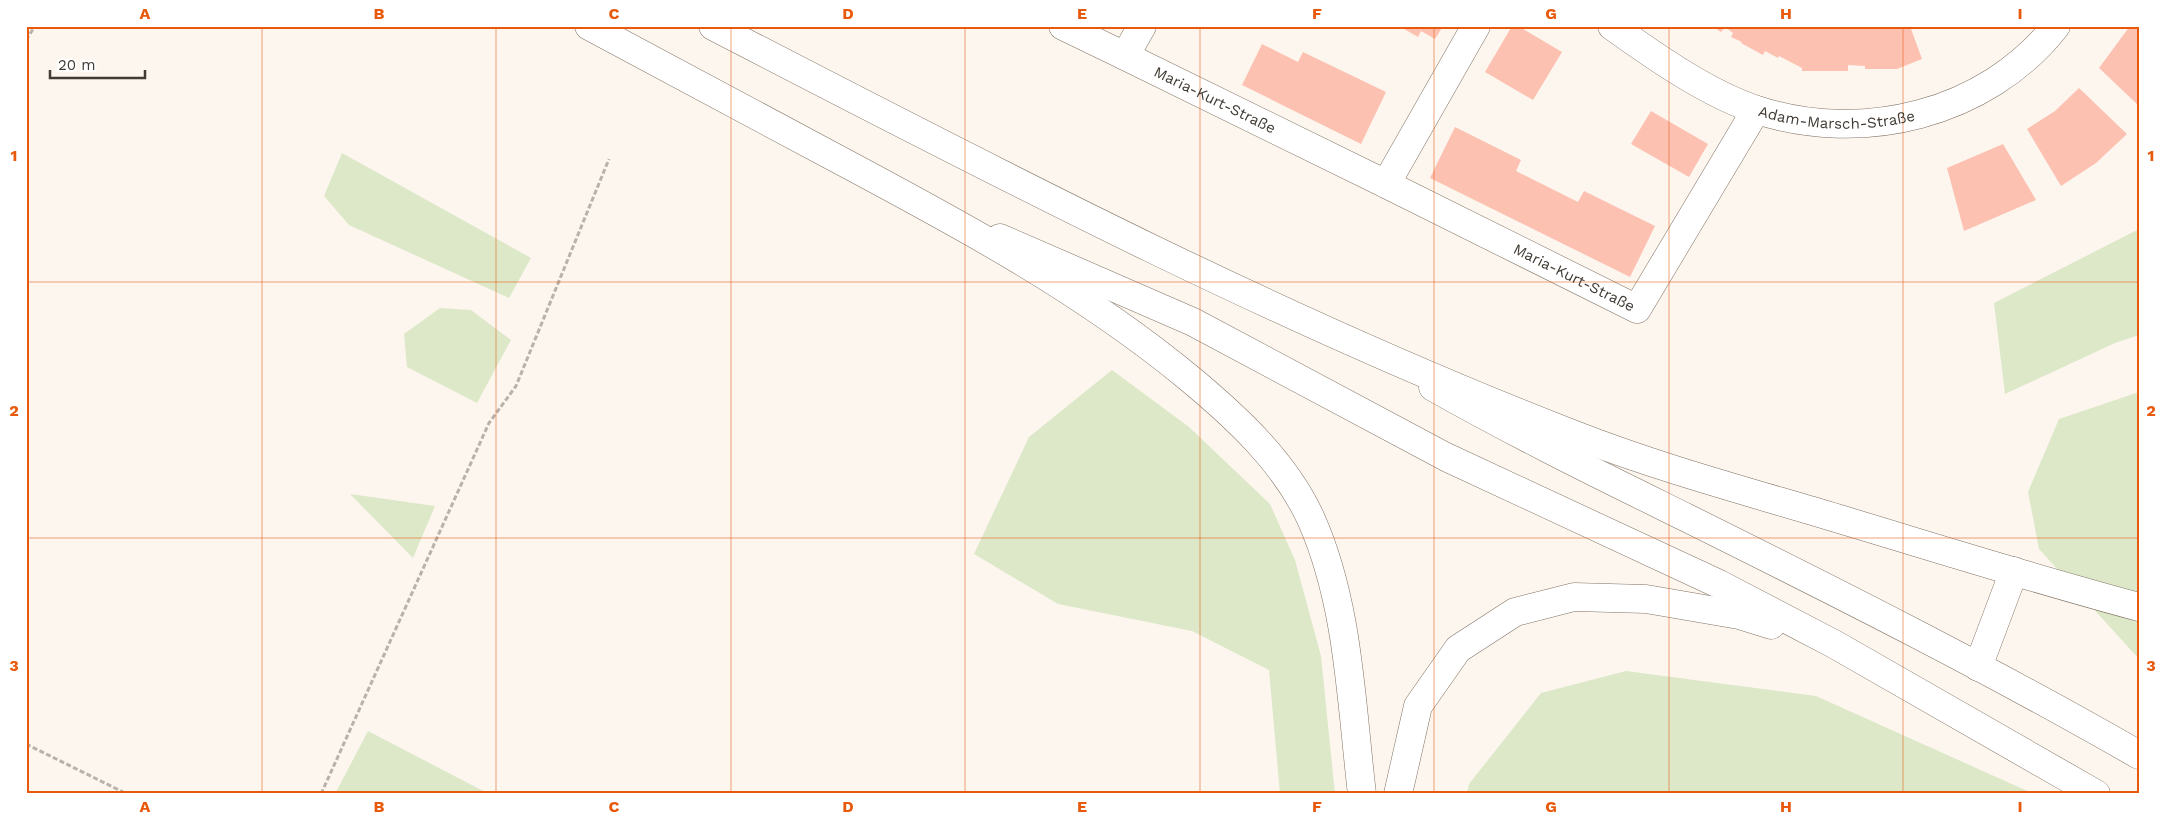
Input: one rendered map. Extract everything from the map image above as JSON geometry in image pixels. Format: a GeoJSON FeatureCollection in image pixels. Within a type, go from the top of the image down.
{"type":"FeatureCollection","features":[{"type":"Feature","properties":{"kind":"main road"},"geometry":{"type":"LineString","coordinates":[[589,26],[928,207],[1036,269],[1147,343],[1224,407],[1263,447],[1290,482],[1310,517],[1332,578],[1340,615],[1362,794]]}},
{"type":"Feature","properties":{"kind":"main road"},"geometry":{"type":"LineString","coordinates":[[713,26],[978,163],[1209,277],[1363,347],[1506,408],[1649,461],[2139,607]]}},
{"type":"Feature","properties":{"kind":"main road","name":"Maria-Kurt-Straße"},"geometry":{"type":"LineString","coordinates":[[1063,26],[1637,309],[1756,110]]}},
{"type":"Feature","properties":{"kind":"main road"},"geometry":{"type":"LineString","coordinates":[[1124,56],[1142,26]]}},
{"type":"Feature","properties":{"kind":"main road"},"geometry":{"type":"LineString","coordinates":[[1386,184],[1476,26]]}},
{"type":"Feature","properties":{"kind":"main road","name":"Adam-Marsch-Straße"},"geometry":{"type":"LineString","coordinates":[[1612,26],[1659,59],[1704,86],[1756,110],[1799,120],[1855,124],[1907,118],[1960,102],[2006,74],[2056,26]]}},
{"type":"Feature","properties":{"kind":"main road"},"geometry":{"type":"LineString","coordinates":[[928,207],[1192,322],[1446,456],[1718,584],[1834,644],[2096,794]]}},
{"type":"Feature","properties":{"kind":"main road"},"geometry":{"type":"LineString","coordinates":[[1363,347],[1510,431],[1687,518],[1978,667],[2139,755]]}},
{"type":"Feature","properties":{"kind":"main road"},"geometry":{"type":"LineString","coordinates":[[1978,667],[2014,571]]}},
{"type":"Feature","properties":{"kind":"main road"},"geometry":{"type":"LineString","coordinates":[[1398,794],[1418,706],[1458,648],[1515,612],[1574,597],[1646,599],[1739,615],[1834,644]]}},
{"type":"Feature","properties":{"kind":"path"},"geometry":{"type":"LineString","coordinates":[[26,40],[35,26]]}},
{"type":"Feature","properties":{"kind":"path"},"geometry":{"type":"LineString","coordinates":[[321,794],[489,423],[516,386],[609,159]]}},
{"type":"Feature","properties":{"kind":"path"},"geometry":{"type":"LineString","coordinates":[[26,744],[127,794]]}},
{"type":"Feature","properties":{"kind":"green space"},"geometry":{"type":"Polygon","coordinates":[[[342,153],[531,258],[509,298],[349,225],[324,196],[342,153]]]}},
{"type":"Feature","properties":{"kind":"green space"},"geometry":{"type":"Polygon","coordinates":[[[2139,229],[2139,335],[2115,343],[2005,394],[1994,303],[2139,229]]]}},
{"type":"Feature","properties":{"kind":"green space"},"geometry":{"type":"Polygon","coordinates":[[[440,308],[471,310],[511,340],[477,403],[407,367],[404,334],[440,308]]]}},
{"type":"Feature","properties":{"kind":"green space"},"geometry":{"type":"Polygon","coordinates":[[[1112,370],[1189,427],[1270,504],[1295,560],[1321,656],[1335,794],[1280,794],[1269,670],[1192,631],[1058,604],[974,554],[1029,437],[1112,370]]]}},
{"type":"Feature","properties":{"kind":"green space"},"geometry":{"type":"Polygon","coordinates":[[[2139,392],[2139,659],[2039,549],[2028,492],[2059,419],[2139,392]]]}},
{"type":"Feature","properties":{"kind":"green space"},"geometry":{"type":"Polygon","coordinates":[[[350,494],[435,506],[413,558],[350,494]]]}},
{"type":"Feature","properties":{"kind":"green space"},"geometry":{"type":"Polygon","coordinates":[[[1626,671],[1816,696],[2034,794],[1467,794],[1469,784],[1541,693],[1626,671]]]}},
{"type":"Feature","properties":{"kind":"green space"},"geometry":{"type":"Polygon","coordinates":[[[368,731],[489,794],[335,794],[368,731]]]}},
{"type":"Feature","properties":{"kind":"building"},"geometry":{"type":"Polygon","coordinates":[[[1399,26],[1443,26],[1435,39],[1421,31],[1418,37],[1399,26]]]}},
{"type":"Feature","properties":{"kind":"building"},"geometry":{"type":"Polygon","coordinates":[[[1512,26],[1518,26],[1562,52],[1533,100],[1485,72],[1512,26]]]}},
{"type":"Feature","properties":{"kind":"building"},"geometry":{"type":"Polygon","coordinates":[[[1712,26],[1910,26],[1922,59],[1897,69],[1865,69],[1865,66],[1848,65],[1848,71],[1802,71],[1802,68],[1779,56],[1778,58],[1765,51],[1763,55],[1741,43],[1731,37],[1733,33],[1725,27],[1721,32],[1712,26]]]}},
{"type":"Feature","properties":{"kind":"building"},"geometry":{"type":"Polygon","coordinates":[[[2130,26],[2139,26],[2139,106],[2099,68],[2130,26]]]}},
{"type":"Feature","properties":{"kind":"building"},"geometry":{"type":"Polygon","coordinates":[[[1262,44],[1298,62],[1303,52],[1386,92],[1361,144],[1242,85],[1262,44]]]}},
{"type":"Feature","properties":{"kind":"building"},"geometry":{"type":"Polygon","coordinates":[[[2079,88],[2127,134],[2096,163],[2061,186],[2027,129],[2055,111],[2079,88]]]}},
{"type":"Feature","properties":{"kind":"building"},"geometry":{"type":"Polygon","coordinates":[[[1651,111],[1708,144],[1689,177],[1631,144],[1651,111]]]}},
{"type":"Feature","properties":{"kind":"building"},"geometry":{"type":"Polygon","coordinates":[[[1455,127],[1521,160],[1516,171],[1578,202],[1584,191],[1655,226],[1630,277],[1430,178],[1455,127]]]}},
{"type":"Feature","properties":{"kind":"building"},"geometry":{"type":"Polygon","coordinates":[[[2003,144],[2036,200],[1964,231],[1947,168],[2003,144]]]}}]}
